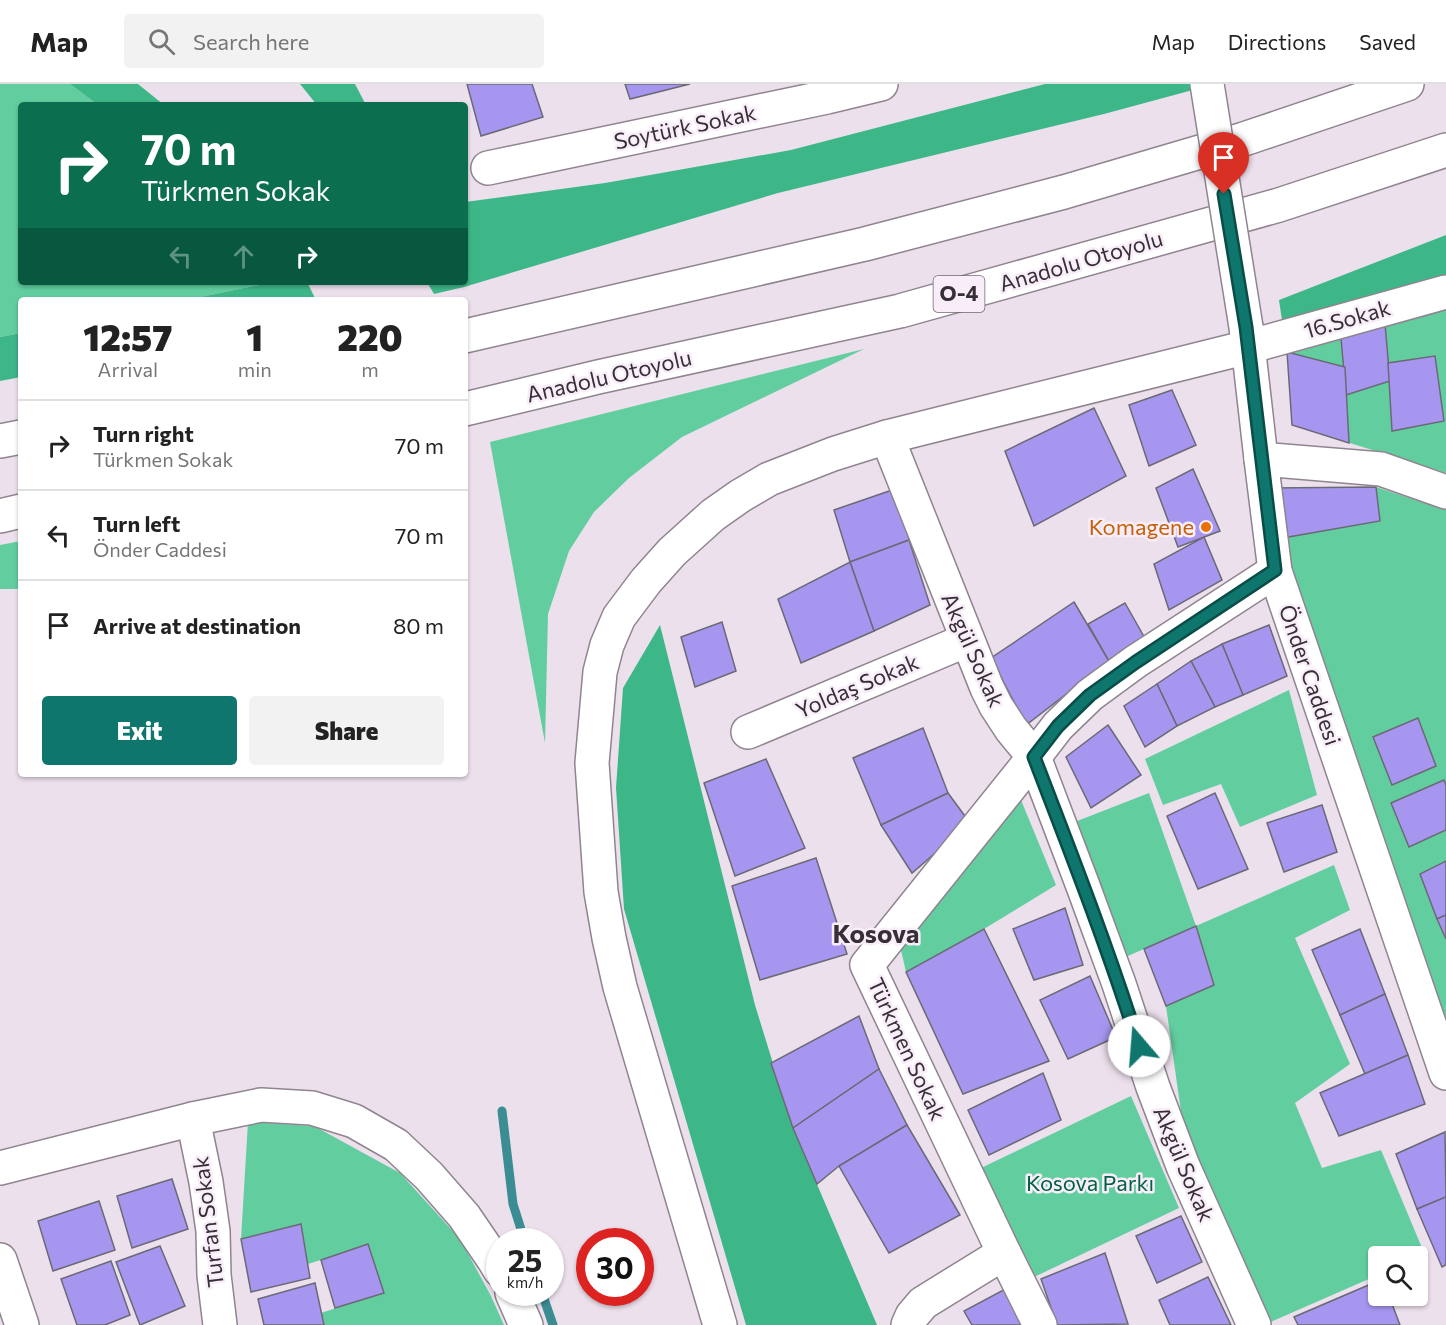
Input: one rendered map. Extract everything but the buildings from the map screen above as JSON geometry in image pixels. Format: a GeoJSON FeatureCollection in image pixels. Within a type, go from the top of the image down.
{"type":"FeatureCollection","features":[{"type":"Feature","properties":{"kind":"main road","name":"Soytürk Sokak"},"geometry":{"type":"LineString","coordinates":[[488,168],[824,91],[881,84]]}},
{"type":"Feature","properties":{"kind":"main road","name":"Önder Caddesi"},"geometry":{"type":"LineString","coordinates":[[1207,84],[1247,337],[1275,570],[1446,1073]]}},
{"type":"Feature","properties":{"kind":"main road"},"geometry":{"type":"LineString","coordinates":[[468,335],[865,244],[1064,192],[1244,139],[1407,84]]}},
{"type":"Feature","properties":{"kind":"main road","name":"Anadolu Otoyolu"},"geometry":{"type":"LineString","coordinates":[[468,408],[598,377],[900,311],[1279,205],[1446,150]]}},
{"type":"Feature","properties":{"kind":"main road","name":"16.Sokak"},"geometry":{"type":"LineString","coordinates":[[720,1325],[620,987],[601,892],[592,763],[600,672],[607,645],[620,617],[646,581],[672,552],[713,515],[740,496],[769,480],[833,454],[1247,337],[1446,292]]}},
{"type":"Feature","properties":{"kind":"main road","name":"Akgül Sokak"},"geometry":{"type":"LineString","coordinates":[[887,437],[987,688],[1011,729],[1034,757],[1088,897],[1179,1156],[1254,1325]]}},
{"type":"Feature","properties":{"kind":"main road"},"geometry":{"type":"LineString","coordinates":[[0,441],[18,438]]}},
{"type":"Feature","properties":{"kind":"main road"},"geometry":{"type":"LineString","coordinates":[[1261,459],[1381,469],[1446,492]]}},
{"type":"Feature","properties":{"kind":"main road"},"geometry":{"type":"LineString","coordinates":[[0,516],[18,512]]}},
{"type":"Feature","properties":{"kind":"main road","name":"Türkmen Sokak"},"geometry":{"type":"LineString","coordinates":[[1040,1325],[867,965],[1058,726],[1090,695],[1275,570]]}},
{"type":"Feature","properties":{"kind":"main road","name":"Yoldaş Sokak"},"geometry":{"type":"LineString","coordinates":[[748,732],[967,640]]}},
{"type":"Feature","properties":{"kind":"main road"},"geometry":{"type":"LineString","coordinates":[[0,1168],[194,1119],[261,1105],[312,1108],[354,1121],[396,1145],[429,1176],[464,1216],[486,1249]]}},
{"type":"Feature","properties":{"kind":"main road","name":"Turfan Sokak"},"geometry":{"type":"LineString","coordinates":[[194,1119],[213,1232],[214,1275],[220,1325]]}},
{"type":"Feature","properties":{"kind":"main road"},"geometry":{"type":"LineString","coordinates":[[908,1325],[923,1303],[1004,1253]]}},
{"type":"Feature","properties":{"kind":"main road"},"geometry":{"type":"LineString","coordinates":[[0,1260],[22,1325]]}},
{"type":"Feature","properties":{"kind":"main road"},"geometry":{"type":"LineString","coordinates":[[518,1306],[526,1325]]}},
{"type":"Feature","properties":{"kind":"green space"},"geometry":{"type":"Polygon","coordinates":[[[0,84],[70,84],[94,102],[18,102],[18,285],[259,285],[201,297],[18,297],[18,334],[0,337],[0,84]]]}},
{"type":"Feature","properties":{"kind":"green space"},"geometry":{"type":"Polygon","coordinates":[[[70,84],[138,84],[160,102],[94,102],[70,84]]]}},
{"type":"Feature","properties":{"kind":"green space"},"geometry":{"type":"Polygon","coordinates":[[[300,84],[355,84],[364,102],[315,102],[300,84]]]}},
{"type":"Feature","properties":{"kind":"green space"},"geometry":{"type":"Polygon","coordinates":[[[1045,84],[1215,84],[1104,114],[778,193],[464,287],[434,294],[429,285],[468,285],[468,202],[605,183],[791,150],[1045,84]]]}},
{"type":"Feature","properties":{"kind":"green space"},"geometry":{"type":"Polygon","coordinates":[[[1446,235],[1446,280],[1283,327],[1279,300],[1446,235]]]}},
{"type":"Feature","properties":{"kind":"green space"},"geometry":{"type":"Polygon","coordinates":[[[259,285],[308,285],[314,297],[201,297],[259,285]]]}},
{"type":"Feature","properties":{"kind":"green space"},"geometry":{"type":"Polygon","coordinates":[[[1446,304],[1446,473],[1292,425],[1287,352],[1446,304]]]}},
{"type":"Feature","properties":{"kind":"green space"},"geometry":{"type":"Polygon","coordinates":[[[18,334],[18,378],[0,381],[0,337],[18,334]]]}},
{"type":"Feature","properties":{"kind":"green space"},"geometry":{"type":"Polygon","coordinates":[[[864,349],[682,437],[629,478],[594,512],[569,551],[548,614],[545,743],[490,442],[864,349]]]}},
{"type":"Feature","properties":{"kind":"green space"},"geometry":{"type":"Polygon","coordinates":[[[1376,487],[1446,510],[1446,1073],[1271,540],[1380,521],[1376,487]]]}},
{"type":"Feature","properties":{"kind":"green space"},"geometry":{"type":"Polygon","coordinates":[[[18,542],[18,589],[0,589],[0,545],[18,542]]]}},
{"type":"Feature","properties":{"kind":"green space"},"geometry":{"type":"Polygon","coordinates":[[[660,625],[755,1005],[793,1128],[877,1325],[746,1325],[624,909],[616,788],[623,688],[660,625]]]}},
{"type":"Feature","properties":{"kind":"green space"},"geometry":{"type":"Polygon","coordinates":[[[1289,690],[1317,795],[1240,827],[1221,784],[1163,805],[1145,759],[1289,690]]]}},
{"type":"Feature","properties":{"kind":"green space"},"geometry":{"type":"Polygon","coordinates":[[[1149,793],[1196,926],[1121,959],[1072,823],[1149,793]]]}},
{"type":"Feature","properties":{"kind":"green space"},"geometry":{"type":"Polygon","coordinates":[[[1021,800],[1056,885],[984,929],[906,972],[901,950],[1021,800]]]}},
{"type":"Feature","properties":{"kind":"green space"},"geometry":{"type":"Polygon","coordinates":[[[1334,865],[1350,910],[1295,938],[1350,1064],[1295,1103],[1322,1168],[1381,1150],[1421,1246],[1368,1246],[1368,1279],[1268,1323],[1183,1126],[1166,1006],[1214,985],[1196,926],[1334,865]]]}},
{"type":"Feature","properties":{"kind":"green space","name":"Kosova Parkı"},"geometry":{"type":"Polygon","coordinates":[[[1131,1096],[1179,1208],[1032,1278],[981,1168],[1131,1096]]]}},
{"type":"Feature","properties":{"kind":"green space"},"geometry":{"type":"Polygon","coordinates":[[[248,1122],[314,1126],[400,1173],[460,1239],[486,1287],[486,1306],[495,1306],[504,1325],[324,1325],[321,1313],[383,1293],[368,1245],[308,1264],[301,1224],[241,1239],[248,1122]]]}},
{"type":"Feature","properties":{"kind":"waterway"},"geometry":{"type":"LineString","coordinates":[[502,1111],[513,1204],[521,1228]]}},
{"type":"Feature","properties":{"kind":"waterway"},"geometry":{"type":"LineString","coordinates":[[546,1306],[553,1325]]}},
{"type":"Feature","properties":{"kind":"place","name":"Komagene"},"geometry":{"type":"Point","coordinates":[1206,527]}},
{"type":"Feature","properties":{"kind":"district","name":"Kosova"},"geometry":{"type":"Point","coordinates":[876,934]}},
{"type":"Feature","properties":{"kind":"route"},"geometry":{"type":"LineString","coordinates":[[1139,1046],[1091,905],[1034,757],[1058,726],[1090,695],[1275,570],[1246,327],[1224,194]]}}]}
